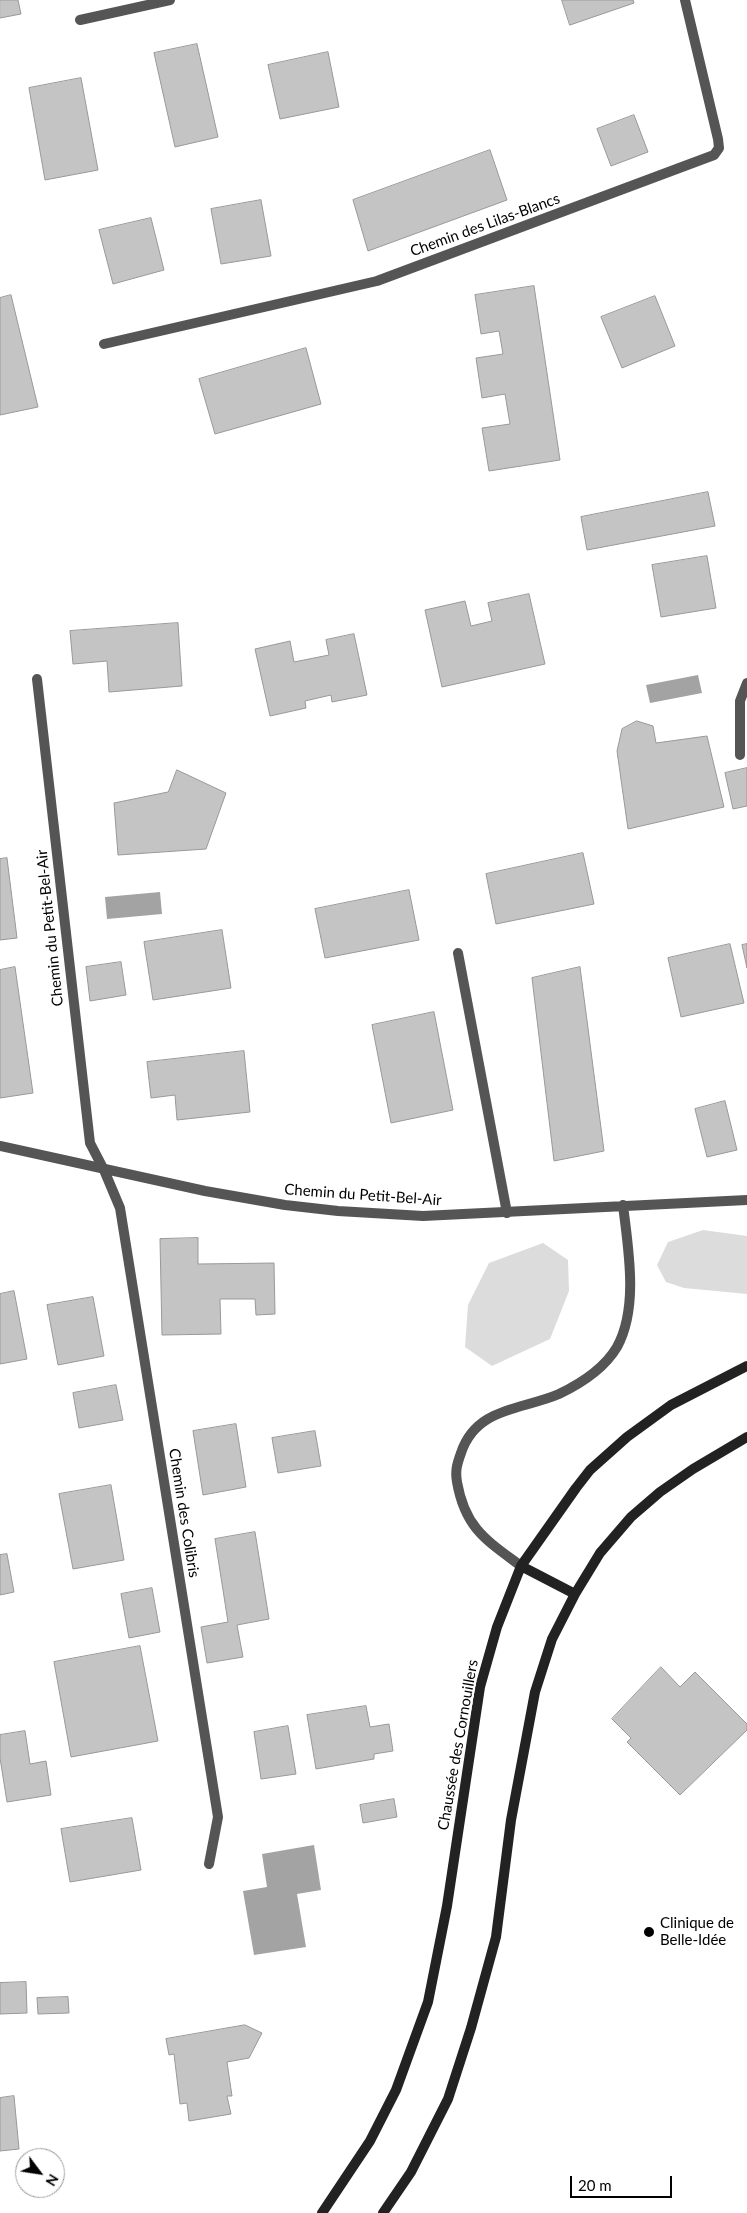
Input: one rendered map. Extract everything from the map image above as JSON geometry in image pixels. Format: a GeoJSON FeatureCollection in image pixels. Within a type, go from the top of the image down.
{"type":"FeatureCollection","features":[{"type":"Feature","properties":{"kind":"street"},"geometry":{"type":"LineString","coordinates":[[80,20],[170,0]]}},
{"type":"Feature","properties":{"kind":"street","name":"Chemin des Lilas-Blancs"},"geometry":{"type":"LineString","coordinates":[[104,344],[378,281],[714,155],[719,148],[718,139],[685,0]]}},
{"type":"Feature","properties":{"kind":"street","name":"Chemin du Petit-Bel-Air"},"geometry":{"type":"LineString","coordinates":[[37,679],[90,1143],[104,1170]]}},
{"type":"Feature","properties":{"kind":"street"},"geometry":{"type":"LineString","coordinates":[[740,755],[740,701],[747,684]]}},
{"type":"Feature","properties":{"kind":"street"},"geometry":{"type":"LineString","coordinates":[[458,953],[508,1213]]}},
{"type":"Feature","properties":{"kind":"street","name":"Chemin du Petit-Bel-Air"},"geometry":{"type":"LineString","coordinates":[[0,1146],[204,1191],[294,1206],[423,1216],[747,1200]]}},
{"type":"Feature","properties":{"kind":"street","name":"Chemin des Colibris"},"geometry":{"type":"LineString","coordinates":[[104,1170],[120,1208],[218,1817],[209,1864]]}},
{"type":"Feature","properties":{"kind":"street"},"geometry":{"type":"LineString","coordinates":[[575,1594],[521,1566],[487,1540],[471,1524],[460,1502],[455,1470],[464,1443],[476,1428],[496,1413],[557,1395],[579,1384],[595,1374],[617,1347],[626,1325],[629,1301],[629,1256],[623,1205]]}},
{"type":"Feature","properties":{"kind":"street","name":"Chaussée des Cornouillers"},"geometry":{"type":"LineString","coordinates":[[322,2213],[370,2141],[396,2090],[428,2002],[447,1906],[480,1686],[497,1627],[521,1566],[561,1506],[580,1482],[590,1470],[627,1437],[671,1405],[747,1366]]}},
{"type":"Feature","properties":{"kind":"street"},"geometry":{"type":"LineString","coordinates":[[383,2213],[411,2172],[448,2099],[471,2028],[496,1937],[511,1820],[536,1692],[552,1639],[575,1594],[600,1553],[631,1517],[660,1492],[693,1469],[747,1437]]}},
{"type":"Feature","properties":{"kind":"shaded area"},"geometry":{"type":"Polygon","coordinates":[[[698,675],[702,693],[650,703],[646,685],[698,675]]]}},
{"type":"Feature","properties":{"kind":"shaded area"},"geometry":{"type":"Polygon","coordinates":[[[160,892],[162,914],[107,919],[105,897],[160,892]]]}},
{"type":"Feature","properties":{"kind":"shaded area"},"geometry":{"type":"Polygon","coordinates":[[[703,1230],[747,1236],[747,1294],[684,1288],[666,1282],[657,1265],[668,1242],[703,1230]]]}},
{"type":"Feature","properties":{"kind":"shaded area"},"geometry":{"type":"Polygon","coordinates":[[[543,1243],[568,1260],[569,1291],[550,1339],[492,1366],[465,1347],[468,1305],[489,1263],[543,1243]]]}},
{"type":"Feature","properties":{"kind":"shaded area"},"geometry":{"type":"Polygon","coordinates":[[[314,1845],[321,1890],[297,1894],[306,1947],[254,1955],[243,1891],[267,1887],[262,1854],[314,1845]]]}},
{"type":"Feature","properties":{"kind":"building"},"geometry":{"type":"Polygon","coordinates":[[[0,0],[18,0],[21,14],[0,18],[0,0]]]}},
{"type":"Feature","properties":{"kind":"building"},"geometry":{"type":"Polygon","coordinates":[[[562,0],[633,0],[634,3],[570,25],[562,0]]]}},
{"type":"Feature","properties":{"kind":"building"},"geometry":{"type":"Polygon","coordinates":[[[197,44],[218,137],[175,147],[154,53],[197,44]]]}},
{"type":"Feature","properties":{"kind":"building"},"geometry":{"type":"Polygon","coordinates":[[[328,52],[339,107],[280,119],[268,65],[328,52]]]}},
{"type":"Feature","properties":{"kind":"building"},"geometry":{"type":"Polygon","coordinates":[[[81,78],[98,170],[45,180],[29,88],[81,78]]]}},
{"type":"Feature","properties":{"kind":"building"},"geometry":{"type":"Polygon","coordinates":[[[634,115],[648,152],[611,166],[597,129],[634,115]]]}},
{"type":"Feature","properties":{"kind":"building"},"geometry":{"type":"Polygon","coordinates":[[[490,150],[507,200],[368,251],[353,200],[490,150]]]}},
{"type":"Feature","properties":{"kind":"building"},"geometry":{"type":"Polygon","coordinates":[[[261,200],[271,256],[221,264],[211,209],[261,200]]]}},
{"type":"Feature","properties":{"kind":"building"},"geometry":{"type":"Polygon","coordinates":[[[151,218],[164,270],[113,284],[99,230],[151,218]]]}},
{"type":"Feature","properties":{"kind":"building"},"geometry":{"type":"Polygon","coordinates":[[[534,286],[560,460],[489,471],[482,428],[510,424],[505,394],[482,398],[476,358],[503,354],[499,331],[481,334],[475,295],[534,286]]]}},
{"type":"Feature","properties":{"kind":"building"},"geometry":{"type":"Polygon","coordinates":[[[11,295],[38,407],[0,415],[0,298],[11,295]]]}},
{"type":"Feature","properties":{"kind":"building"},"geometry":{"type":"Polygon","coordinates":[[[655,296],[675,346],[622,368],[601,317],[655,296]]]}},
{"type":"Feature","properties":{"kind":"building"},"geometry":{"type":"Polygon","coordinates":[[[306,348],[321,404],[215,434],[199,379],[306,348]]]}},
{"type":"Feature","properties":{"kind":"building"},"geometry":{"type":"Polygon","coordinates":[[[708,492],[715,526],[587,550],[581,517],[708,492]]]}},
{"type":"Feature","properties":{"kind":"building"},"geometry":{"type":"Polygon","coordinates":[[[707,556],[716,608],[661,617],[652,565],[707,556]]]}},
{"type":"Feature","properties":{"kind":"building"},"geometry":{"type":"Polygon","coordinates":[[[529,594],[545,664],[442,687],[425,610],[465,601],[471,626],[492,621],[488,603],[529,594]]]}},
{"type":"Feature","properties":{"kind":"building"},"geometry":{"type":"Polygon","coordinates":[[[178,623],[182,686],[109,692],[107,661],[73,664],[70,631],[178,623]]]}},
{"type":"Feature","properties":{"kind":"building"},"geometry":{"type":"Polygon","coordinates":[[[354,634],[367,695],[332,702],[331,695],[305,701],[306,708],[270,716],[255,649],[290,641],[294,662],[329,655],[326,640],[354,634]]]}},
{"type":"Feature","properties":{"kind":"building"},"geometry":{"type":"Polygon","coordinates":[[[637,721],[653,726],[656,743],[707,736],[724,807],[628,829],[617,751],[622,729],[637,721]]]}},
{"type":"Feature","properties":{"kind":"building"},"geometry":{"type":"Polygon","coordinates":[[[747,768],[747,806],[733,809],[725,773],[747,768]]]}},
{"type":"Feature","properties":{"kind":"building"},"geometry":{"type":"Polygon","coordinates":[[[177,770],[226,793],[206,849],[118,855],[114,803],[168,792],[177,770]]]}},
{"type":"Feature","properties":{"kind":"building"},"geometry":{"type":"Polygon","coordinates":[[[583,853],[594,904],[496,924],[486,874],[583,853]]]}},
{"type":"Feature","properties":{"kind":"building"},"geometry":{"type":"Polygon","coordinates":[[[7,858],[17,938],[0,940],[0,859],[7,858]]]}},
{"type":"Feature","properties":{"kind":"building"},"geometry":{"type":"Polygon","coordinates":[[[409,890],[419,940],[325,958],[315,909],[409,890]]]}},
{"type":"Feature","properties":{"kind":"building"},"geometry":{"type":"Polygon","coordinates":[[[222,930],[231,988],[153,1000],[144,942],[222,930]]]}},
{"type":"Feature","properties":{"kind":"building"},"geometry":{"type":"Polygon","coordinates":[[[730,944],[744,1003],[681,1017],[668,958],[730,944]]]}},
{"type":"Feature","properties":{"kind":"building"},"geometry":{"type":"Polygon","coordinates":[[[747,944],[747,968],[742,945],[747,944]]]}},
{"type":"Feature","properties":{"kind":"building"},"geometry":{"type":"Polygon","coordinates":[[[121,962],[126,995],[90,1001],[86,967],[121,962]]]}},
{"type":"Feature","properties":{"kind":"building"},"geometry":{"type":"Polygon","coordinates":[[[15,967],[33,1093],[0,1098],[0,970],[15,967]]]}},
{"type":"Feature","properties":{"kind":"building"},"geometry":{"type":"Polygon","coordinates":[[[580,967],[604,1151],[554,1161],[532,978],[580,967]]]}},
{"type":"Feature","properties":{"kind":"building"},"geometry":{"type":"Polygon","coordinates":[[[434,1012],[453,1110],[391,1123],[372,1025],[434,1012]]]}},
{"type":"Feature","properties":{"kind":"building"},"geometry":{"type":"Polygon","coordinates":[[[244,1051],[250,1112],[177,1120],[175,1095],[151,1098],[147,1062],[244,1051]]]}},
{"type":"Feature","properties":{"kind":"building"},"geometry":{"type":"Polygon","coordinates":[[[725,1101],[737,1150],[707,1157],[695,1109],[725,1101]]]}},
{"type":"Feature","properties":{"kind":"building"},"geometry":{"type":"Polygon","coordinates":[[[198,1238],[198,1264],[274,1263],[275,1314],[256,1315],[255,1299],[220,1299],[221,1334],[162,1335],[160,1239],[198,1238]]]}},
{"type":"Feature","properties":{"kind":"building"},"geometry":{"type":"Polygon","coordinates":[[[14,1291],[27,1359],[0,1364],[0,1294],[14,1291]]]}},
{"type":"Feature","properties":{"kind":"building"},"geometry":{"type":"Polygon","coordinates":[[[93,1297],[104,1356],[58,1365],[47,1305],[93,1297]]]}},
{"type":"Feature","properties":{"kind":"building"},"geometry":{"type":"Polygon","coordinates":[[[116,1385],[123,1420],[79,1428],[73,1393],[116,1385]]]}},
{"type":"Feature","properties":{"kind":"building"},"geometry":{"type":"Polygon","coordinates":[[[236,1424],[246,1487],[203,1495],[193,1431],[236,1424]]]}},
{"type":"Feature","properties":{"kind":"building"},"geometry":{"type":"Polygon","coordinates":[[[315,1431],[321,1466],[278,1473],[272,1438],[315,1431]]]}},
{"type":"Feature","properties":{"kind":"building"},"geometry":{"type":"Polygon","coordinates":[[[111,1485],[124,1560],[73,1569],[59,1494],[111,1485]]]}},
{"type":"Feature","properties":{"kind":"building"},"geometry":{"type":"Polygon","coordinates":[[[255,1532],[269,1619],[237,1625],[243,1657],[207,1663],[201,1627],[228,1622],[215,1539],[255,1532]]]}},
{"type":"Feature","properties":{"kind":"building"},"geometry":{"type":"Polygon","coordinates":[[[7,1554],[14,1592],[0,1595],[0,1555],[7,1554]]]}},
{"type":"Feature","properties":{"kind":"building"},"geometry":{"type":"Polygon","coordinates":[[[152,1588],[160,1632],[129,1638],[121,1594],[152,1588]]]}},
{"type":"Feature","properties":{"kind":"building"},"geometry":{"type":"Polygon","coordinates":[[[140,1646],[158,1741],[71,1757],[54,1662],[140,1646]]]}},
{"type":"Feature","properties":{"kind":"building"},"geometry":{"type":"Polygon","coordinates":[[[661,1667],[680,1687],[695,1672],[747,1724],[747,1730],[680,1795],[627,1742],[631,1738],[612,1719],[661,1667]]]}},
{"type":"Feature","properties":{"kind":"building"},"geometry":{"type":"Polygon","coordinates":[[[366,1706],[370,1727],[389,1724],[393,1751],[374,1754],[374,1759],[316,1769],[307,1715],[366,1706]]]}},
{"type":"Feature","properties":{"kind":"building"},"geometry":{"type":"Polygon","coordinates":[[[288,1726],[296,1774],[261,1779],[254,1732],[288,1726]]]}},
{"type":"Feature","properties":{"kind":"building"},"geometry":{"type":"Polygon","coordinates":[[[25,1731],[30,1764],[46,1761],[51,1795],[7,1802],[0,1758],[0,1735],[25,1731]]]}},
{"type":"Feature","properties":{"kind":"building"},"geometry":{"type":"Polygon","coordinates":[[[394,1799],[397,1817],[363,1823],[360,1805],[394,1799]]]}},
{"type":"Feature","properties":{"kind":"building"},"geometry":{"type":"Polygon","coordinates":[[[132,1818],[141,1870],[70,1882],[61,1829],[132,1818]]]}},
{"type":"Feature","properties":{"kind":"building"},"geometry":{"type":"Polygon","coordinates":[[[26,1982],[27,2013],[0,2014],[0,1983],[26,1982]]]}},
{"type":"Feature","properties":{"kind":"building"},"geometry":{"type":"Polygon","coordinates":[[[68,1997],[69,2013],[38,2014],[37,1998],[68,1997]]]}},
{"type":"Feature","properties":{"kind":"building"},"geometry":{"type":"Polygon","coordinates":[[[245,2025],[262,2033],[249,2058],[227,2062],[232,2096],[227,2096],[231,2114],[189,2121],[187,2103],[180,2104],[174,2054],[169,2055],[166,2039],[245,2025]]]}},
{"type":"Feature","properties":{"kind":"building"},"geometry":{"type":"Polygon","coordinates":[[[14,2096],[19,2148],[15,2149],[0,2151],[0,2098],[14,2096]]]}},
{"type":"Feature","properties":{"kind":"place","name":"Clinique de Belle-Idée"},"geometry":{"type":"Point","coordinates":[649,1932]}}]}
